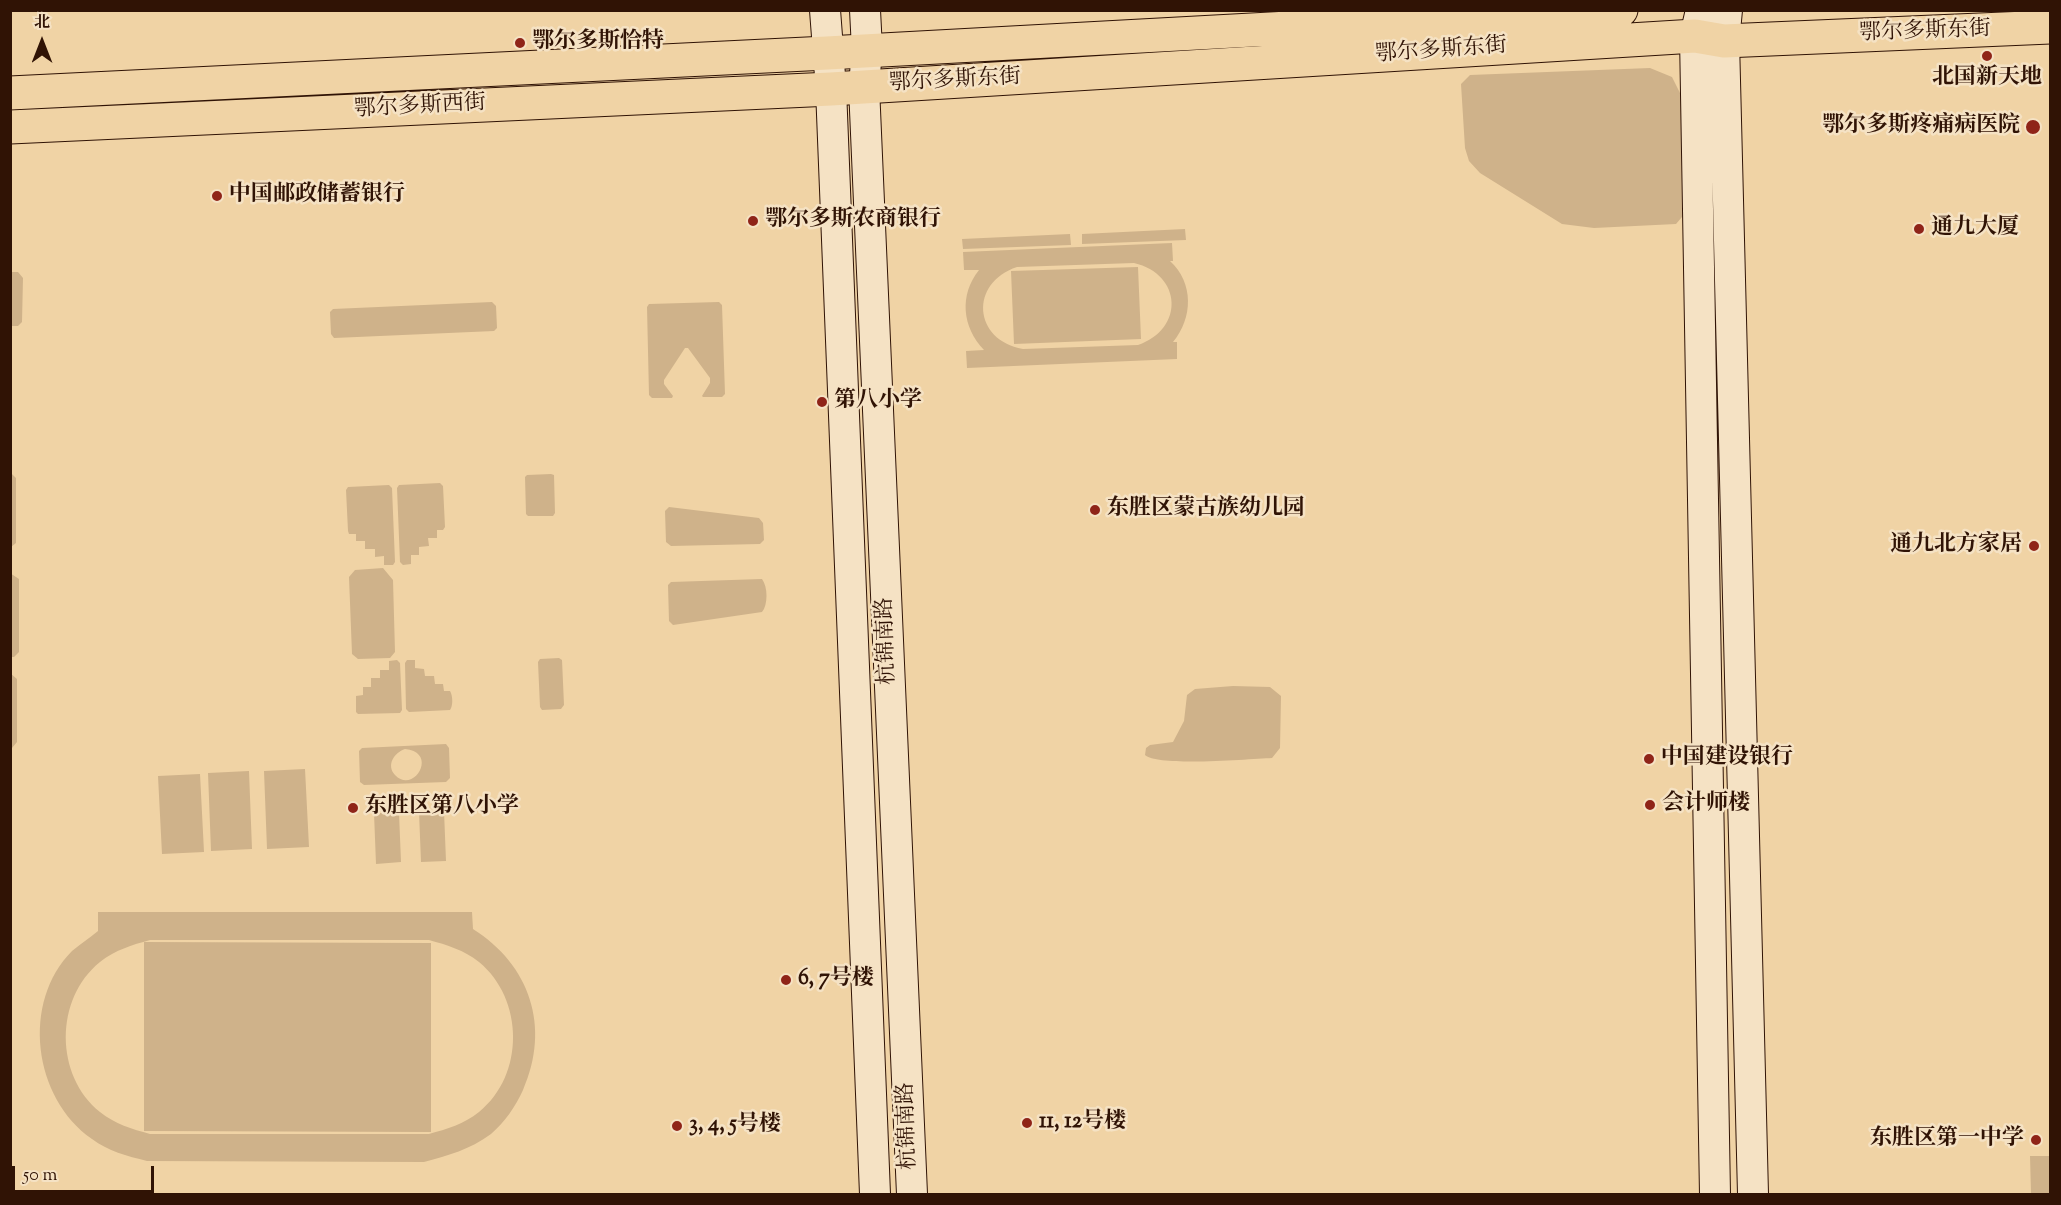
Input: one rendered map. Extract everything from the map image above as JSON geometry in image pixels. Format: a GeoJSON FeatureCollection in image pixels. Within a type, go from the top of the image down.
{"type":"FeatureCollection","features":[{"type":"Feature","properties":{"kind":"main road","name":"杭锦南路"},"geometry":{"type":"LineString","coordinates":[[825,10],[831,89],[875,1194]]}},
{"type":"Feature","properties":{"kind":"main road","name":"杭锦南路"},"geometry":{"type":"LineString","coordinates":[[865,10],[867,49],[864,87],[912,1194]]}},
{"type":"Feature","properties":{"kind":"main road","name":"鄂尔多斯东街"},"geometry":{"type":"LineString","coordinates":[[827,53],[867,49],[1621,10]]}},
{"type":"Feature","properties":{"kind":"main road","name":"鄂尔多斯东街"},"geometry":{"type":"LineString","coordinates":[[831,89],[1712,25],[2050,27]]}},
{"type":"Feature","properties":{"kind":"main road"},"geometry":{"type":"LineString","coordinates":[[1712,25],[1715,1194]]}},
{"type":"Feature","properties":{"kind":"main road"},"geometry":{"type":"LineString","coordinates":[[1712,25],[1753,1194]]}},
{"type":"Feature","properties":{"kind":"main road","name":"鄂尔多斯西街"},"geometry":{"type":"LineString","coordinates":[[10,93],[827,53]]}},
{"type":"Feature","properties":{"kind":"main road","name":"鄂尔多斯西街"},"geometry":{"type":"LineString","coordinates":[[10,127],[831,89]]}},
{"type":"Feature","properties":{"kind":"shaded area"},"geometry":{"type":"Polygon","coordinates":[[[1650,68],[1672,77],[1681,95],[1682,217],[1676,224],[1594,228],[1562,224],[1480,173],[1469,161],[1465,148],[1461,84],[1470,75],[1650,68]]]}},
{"type":"Feature","properties":{"kind":"shaded area"},"geometry":{"type":"Polygon","coordinates":[[[1185,229],[1186,240],[1082,244],[1082,234],[1185,229]]]}},
{"type":"Feature","properties":{"kind":"shaded area"},"geometry":{"type":"Polygon","coordinates":[[[1070,234],[1071,245],[963,249],[962,239],[1070,234]]]}},
{"type":"Feature","properties":{"kind":"shaded area"},"geometry":{"type":"Polygon","coordinates":[[[1172,243],[1173,261],[1170,261],[1183,280],[1188,301],[1180,333],[1173,342],[1177,342],[1177,359],[967,368],[966,351],[984,350],[971,331],[966,311],[968,290],[979,270],[964,270],[963,252],[1172,243]],[[1134,263],[1017,267],[1001,275],[991,285],[985,298],[983,311],[986,323],[994,335],[1006,344],[1023,349],[1138,345],[1153,337],[1164,327],[1170,315],[1172,302],[1169,290],[1161,278],[1150,269],[1134,263]]]}},
{"type":"Feature","properties":{"kind":"shaded area"},"geometry":{"type":"Polygon","coordinates":[[[1138,267],[1141,339],[1014,344],[1011,271],[1138,267]]]}},
{"type":"Feature","properties":{"kind":"shaded area"},"geometry":{"type":"Polygon","coordinates":[[[11,272],[18,272],[23,278],[22,322],[18,326],[11,326],[11,272]]]}},
{"type":"Feature","properties":{"kind":"shaded area"},"geometry":{"type":"Polygon","coordinates":[[[492,302],[496,306],[497,328],[494,331],[334,338],[331,334],[330,312],[333,309],[492,302]]]}},
{"type":"Feature","properties":{"kind":"shaded area"},"geometry":{"type":"Polygon","coordinates":[[[719,302],[722,305],[725,394],[722,397],[702,396],[710,383],[710,378],[688,348],[685,348],[664,380],[672,398],[652,398],[649,395],[647,307],[649,304],[719,302]]]}},
{"type":"Feature","properties":{"kind":"shaded area"},"geometry":{"type":"Polygon","coordinates":[[[11,473],[16,478],[16,543],[11,547],[11,473]]]}},
{"type":"Feature","properties":{"kind":"shaded area"},"geometry":{"type":"Polygon","coordinates":[[[554,475],[555,513],[553,516],[528,516],[526,514],[525,477],[554,475]]]}},
{"type":"Feature","properties":{"kind":"shaded area"},"geometry":{"type":"Polygon","coordinates":[[[440,483],[443,486],[445,527],[443,530],[437,530],[437,538],[428,538],[429,546],[419,547],[419,555],[411,555],[411,564],[403,565],[400,562],[397,488],[399,485],[440,483]]]}},
{"type":"Feature","properties":{"kind":"shaded area"},"geometry":{"type":"Polygon","coordinates":[[[389,485],[392,488],[395,562],[393,565],[384,565],[384,556],[375,557],[375,549],[365,549],[365,541],[356,541],[356,534],[349,534],[346,490],[348,487],[389,485]]]}},
{"type":"Feature","properties":{"kind":"shaded area"},"geometry":{"type":"Polygon","coordinates":[[[669,507],[759,518],[763,523],[764,540],[760,544],[671,546],[666,542],[665,511],[669,507]]]}},
{"type":"Feature","properties":{"kind":"shaded area"},"geometry":{"type":"Polygon","coordinates":[[[383,568],[393,580],[395,652],[390,658],[358,659],[352,654],[349,577],[355,570],[383,568]]]}},
{"type":"Feature","properties":{"kind":"shaded area"},"geometry":{"type":"Polygon","coordinates":[[[10,573],[19,579],[19,652],[14,657],[10,657],[10,573]]]}},
{"type":"Feature","properties":{"kind":"shaded area"},"geometry":{"type":"Polygon","coordinates":[[[762,579],[766,596],[762,612],[673,625],[669,621],[668,585],[671,582],[762,579]]]}},
{"type":"Feature","properties":{"kind":"shaded area"},"geometry":{"type":"Polygon","coordinates":[[[559,658],[562,660],[564,705],[561,709],[542,710],[538,662],[540,659],[559,658]]]}},
{"type":"Feature","properties":{"kind":"shaded area"},"geometry":{"type":"Polygon","coordinates":[[[397,660],[400,663],[402,710],[400,713],[358,714],[356,696],[363,695],[363,687],[371,687],[371,678],[380,678],[380,670],[389,670],[389,661],[397,660]]]}},
{"type":"Feature","properties":{"kind":"shaded area"},"geometry":{"type":"Polygon","coordinates":[[[407,660],[415,660],[415,668],[424,669],[425,676],[434,676],[435,684],[443,684],[444,691],[450,691],[452,706],[450,710],[409,712],[406,709],[405,663],[407,660]]]}},
{"type":"Feature","properties":{"kind":"shaded area"},"geometry":{"type":"Polygon","coordinates":[[[10,673],[17,679],[17,742],[12,748],[10,748],[10,673]]]}},
{"type":"Feature","properties":{"kind":"shaded area"},"geometry":{"type":"Polygon","coordinates":[[[1233,686],[1270,687],[1281,696],[1280,748],[1272,758],[1168,761],[1145,755],[1146,748],[1150,745],[1173,742],[1184,721],[1187,695],[1195,689],[1233,686]]]}},
{"type":"Feature","properties":{"kind":"shaded area"},"geometry":{"type":"Polygon","coordinates":[[[446,744],[449,748],[450,778],[446,782],[364,785],[360,782],[359,751],[362,748],[446,744]],[[405,749],[392,760],[392,771],[402,780],[409,780],[420,771],[422,764],[415,752],[405,749]]]}},
{"type":"Feature","properties":{"kind":"shaded area"},"geometry":{"type":"Polygon","coordinates":[[[305,769],[309,847],[267,849],[264,771],[305,769]]]}},
{"type":"Feature","properties":{"kind":"shaded area"},"geometry":{"type":"Polygon","coordinates":[[[249,771],[252,849],[211,851],[208,773],[249,771]]]}},
{"type":"Feature","properties":{"kind":"shaded area"},"geometry":{"type":"Polygon","coordinates":[[[200,774],[204,852],[162,854],[158,776],[200,774]]]}},
{"type":"Feature","properties":{"kind":"shaded area"},"geometry":{"type":"Polygon","coordinates":[[[444,811],[446,861],[421,862],[419,812],[444,811]]]}},
{"type":"Feature","properties":{"kind":"shaded area"},"geometry":{"type":"Polygon","coordinates":[[[374,813],[399,813],[401,862],[376,864],[374,813]]]}},
{"type":"Feature","properties":{"kind":"shaded area"},"geometry":{"type":"Polygon","coordinates":[[[98,912],[472,912],[473,929],[509,960],[530,999],[535,1021],[535,1043],[531,1066],[523,1090],[505,1119],[483,1140],[467,1148],[424,1162],[147,1161],[111,1150],[92,1139],[72,1121],[57,1100],[46,1075],[41,1049],[40,1022],[45,996],[56,972],[72,951],[98,931],[98,912]],[[150,940],[124,948],[100,962],[85,978],[74,996],[68,1016],[66,1037],[68,1058],[75,1079],[85,1097],[100,1112],[118,1123],[150,1134],[429,1134],[455,1126],[479,1112],[494,1096],[505,1078],[511,1058],[513,1037],[511,1016],[494,978],[479,962],[461,951],[429,940],[150,940]]]}},
{"type":"Feature","properties":{"kind":"shaded area"},"geometry":{"type":"Polygon","coordinates":[[[144,942],[431,943],[431,1132],[144,1131],[144,942]]]}},
{"type":"Feature","properties":{"kind":"shaded area"},"geometry":{"type":"Polygon","coordinates":[[[2030,1156],[2050,1156],[2050,1194],[2031,1194],[2030,1156]]]}},
{"type":"Feature","properties":{"kind":"place","name":"鄂尔多斯恰特"},"geometry":{"type":"Point","coordinates":[520,43]}},
{"type":"Feature","properties":{"kind":"place","name":"北国新天地"},"geometry":{"type":"Point","coordinates":[1987,56]}},
{"type":"Feature","properties":{"kind":"place","name":"鄂尔多斯疼痛病医院"},"geometry":{"type":"Point","coordinates":[2033,127]}},
{"type":"Feature","properties":{"kind":"place","name":"中国邮政储蓄银行"},"geometry":{"type":"Point","coordinates":[217,196]}},
{"type":"Feature","properties":{"kind":"place","name":"鄂尔多斯农商银行"},"geometry":{"type":"Point","coordinates":[753,221]}},
{"type":"Feature","properties":{"kind":"place","name":"通九大厦"},"geometry":{"type":"Point","coordinates":[1919,229]}},
{"type":"Feature","properties":{"kind":"place","name":"第八小学"},"geometry":{"type":"Point","coordinates":[822,402]}},
{"type":"Feature","properties":{"kind":"place","name":"东胜区蒙古族幼儿园"},"geometry":{"type":"Point","coordinates":[1095,510]}},
{"type":"Feature","properties":{"kind":"place","name":"通九北方家居"},"geometry":{"type":"Point","coordinates":[2034,546]}},
{"type":"Feature","properties":{"kind":"place","name":"中国建设银行"},"geometry":{"type":"Point","coordinates":[1649,759]}},
{"type":"Feature","properties":{"kind":"place","name":"会计师楼"},"geometry":{"type":"Point","coordinates":[1650,805]}},
{"type":"Feature","properties":{"kind":"place","name":"东胜区第八小学"},"geometry":{"type":"Point","coordinates":[353,808]}},
{"type":"Feature","properties":{"kind":"place","name":"6, 7号楼"},"geometry":{"type":"Point","coordinates":[786,980]}},
{"type":"Feature","properties":{"kind":"place","name":"11, 12号楼"},"geometry":{"type":"Point","coordinates":[1027,1123]}},
{"type":"Feature","properties":{"kind":"place","name":"3, 4, 5号楼"},"geometry":{"type":"Point","coordinates":[677,1126]}},
{"type":"Feature","properties":{"kind":"place","name":"东胜区第一中学"},"geometry":{"type":"Point","coordinates":[2036,1140]}}]}
